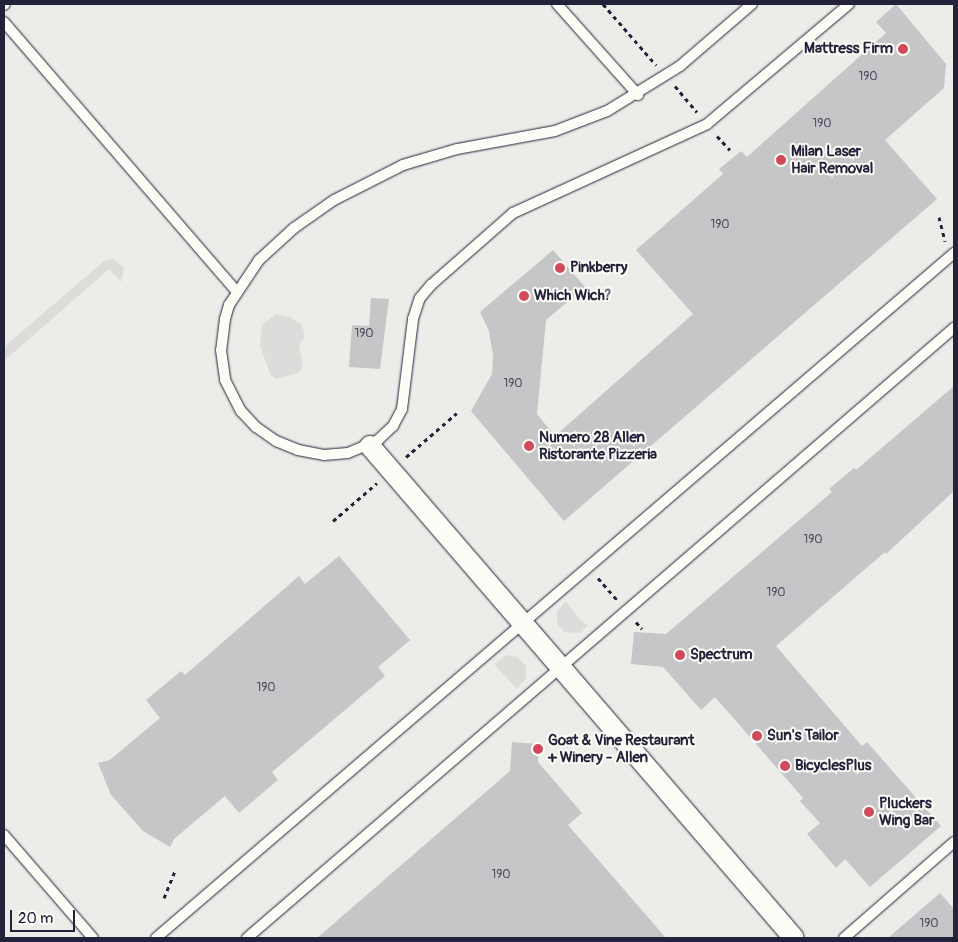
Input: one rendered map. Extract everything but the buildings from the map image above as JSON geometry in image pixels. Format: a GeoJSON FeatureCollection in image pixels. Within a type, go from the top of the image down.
{"type":"FeatureCollection","features":[{"type":"Feature","properties":{"kind":"street"},"geometry":{"type":"LineString","coordinates":[[370,446],[794,938]]}},
{"type":"Feature","properties":{"kind":"lane"},"geometry":{"type":"LineString","coordinates":[[557,4],[638,95]]}},
{"type":"Feature","properties":{"kind":"lane"},"geometry":{"type":"LineString","coordinates":[[752,4],[680,66],[638,95],[555,131],[457,149],[403,165],[334,200],[294,228],[258,260],[237,292],[225,319],[221,350],[226,380],[241,411],[256,427],[276,442],[298,450],[324,454],[348,453],[370,446],[390,430],[402,410],[413,319],[420,298],[430,285],[513,213],[707,124],[849,4]]}},
{"type":"Feature","properties":{"kind":"lane"},"geometry":{"type":"LineString","coordinates":[[4,22],[237,292]]}},
{"type":"Feature","properties":{"kind":"lane"},"geometry":{"type":"LineString","coordinates":[[156,938],[954,253]]}},
{"type":"Feature","properties":{"kind":"lane"},"geometry":{"type":"LineString","coordinates":[[247,938],[954,328]]}},
{"type":"Feature","properties":{"kind":"lane"},"geometry":{"type":"LineString","coordinates":[[4,835],[93,938]]}},
{"type":"Feature","properties":{"kind":"lane"},"geometry":{"type":"LineString","coordinates":[[844,938],[954,842]]}},
{"type":"Feature","properties":{"kind":"path"},"geometry":{"type":"LineString","coordinates":[[589,567],[642,629]]}},
{"type":"Feature","properties":{"kind":"path"},"geometry":{"type":"LineString","coordinates":[[164,898],[176,869]]}},
{"type":"Feature","properties":{"kind":"shaded area"},"geometry":{"type":"Polygon","coordinates":[[[4,4],[954,4],[954,938],[4,938],[4,4]]]}},
{"type":"Feature","properties":{"kind":"shaded area"},"geometry":{"type":"Polygon","coordinates":[[[113,259],[124,268],[121,282],[109,269],[4,361],[4,347],[104,261],[113,259]]]}},
{"type":"Feature","properties":{"kind":"shaded area"},"geometry":{"type":"Polygon","coordinates":[[[276,314],[290,317],[302,325],[305,336],[299,346],[303,367],[298,373],[276,379],[271,376],[260,346],[262,325],[276,314]]]}},
{"type":"Feature","properties":{"kind":"shaded area"},"geometry":{"type":"Polygon","coordinates":[[[566,601],[580,620],[588,625],[581,633],[564,632],[557,623],[557,611],[566,601]]]}},
{"type":"Feature","properties":{"kind":"shaded area"},"geometry":{"type":"Polygon","coordinates":[[[506,655],[517,657],[526,666],[526,678],[517,689],[494,664],[506,655]]]}},
{"type":"Feature","properties":{"kind":"place","name":"Mattress Firm"},"geometry":{"type":"Point","coordinates":[903,49]}},
{"type":"Feature","properties":{"kind":"place","name":"Milan Laser Hair Removal"},"geometry":{"type":"Point","coordinates":[781,160]}},
{"type":"Feature","properties":{"kind":"place","name":"Pinkberry"},"geometry":{"type":"Point","coordinates":[560,268]}},
{"type":"Feature","properties":{"kind":"place","name":"Which Wich?"},"geometry":{"type":"Point","coordinates":[524,296]}},
{"type":"Feature","properties":{"kind":"place","name":"Numero 28 Allen Ristorante Pizzeria"},"geometry":{"type":"Point","coordinates":[529,446]}},
{"type":"Feature","properties":{"kind":"place","name":"Spectrum"},"geometry":{"type":"Point","coordinates":[680,655]}},
{"type":"Feature","properties":{"kind":"place","name":"Sun's Tailor"},"geometry":{"type":"Point","coordinates":[757,736]}},
{"type":"Feature","properties":{"kind":"place","name":"Goat & Vine Restaurant + Winery - Allen"},"geometry":{"type":"Point","coordinates":[538,749]}},
{"type":"Feature","properties":{"kind":"place","name":"BicyclesPlus"},"geometry":{"type":"Point","coordinates":[785,766]}},
{"type":"Feature","properties":{"kind":"place","name":"Pluckers Wing Bar"},"geometry":{"type":"Point","coordinates":[869,812]}}]}
